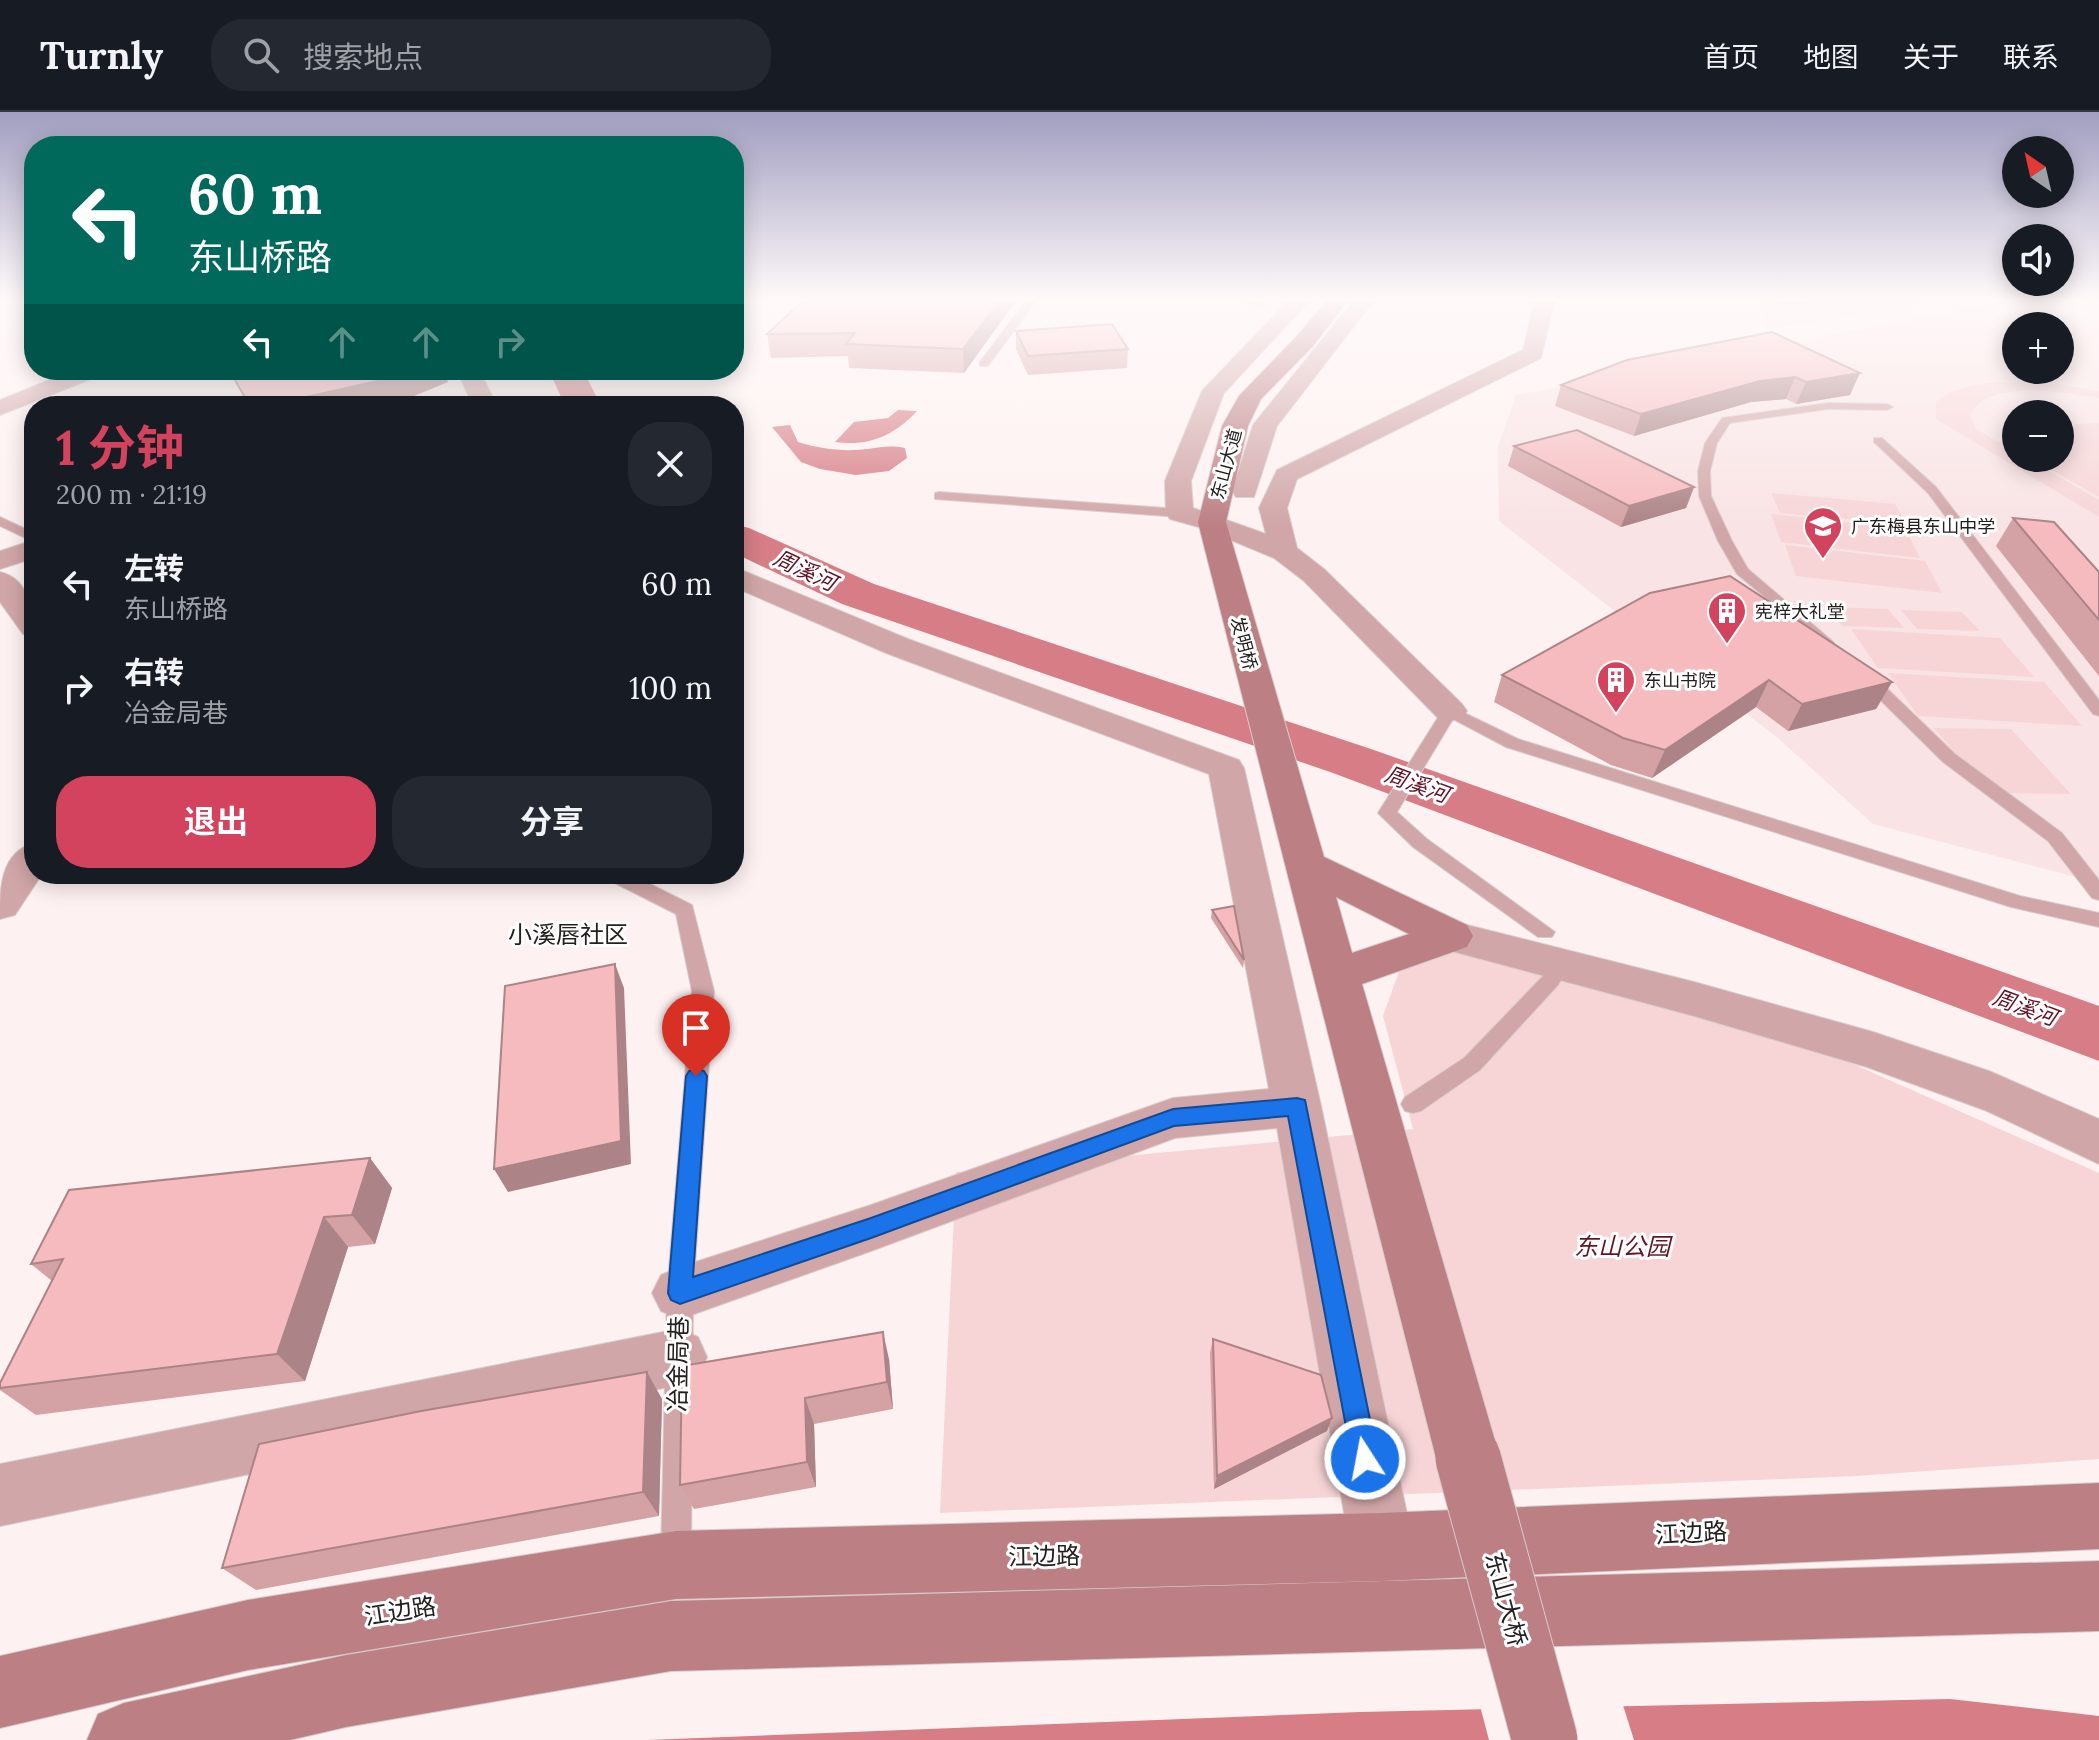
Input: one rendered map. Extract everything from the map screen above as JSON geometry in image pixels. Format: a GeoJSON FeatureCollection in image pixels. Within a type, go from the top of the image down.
{"type":"FeatureCollection","features":[{"type":"Feature","properties":{"kind":"main road","name":"东山大道"},"geometry":{"type":"LineString","coordinates":[[1212,522],[1235,426],[1251,396],[1272,375]]}},
{"type":"Feature","properties":{"kind":"main road","name":"发明桥"},"geometry":{"type":"LineString","coordinates":[[1212,522],[1335,976]]}},
{"type":"Feature","properties":{"kind":"main road"},"geometry":{"type":"LineString","coordinates":[[1304,864],[1451,936]]}},
{"type":"Feature","properties":{"kind":"main road"},"geometry":{"type":"LineString","coordinates":[[1335,976],[1451,936]]}},
{"type":"Feature","properties":{"kind":"main road","name":"东山大桥"},"geometry":{"type":"LineString","coordinates":[[1335,976],[1545,1740]]}},
{"type":"Feature","properties":{"kind":"main road","name":"江边路"},"geometry":{"type":"LineString","coordinates":[[0,1692],[248,1635],[676,1565],[1382,1547],[2099,1516]]}},
{"type":"Feature","properties":{"kind":"main road"},"geometry":{"type":"LineString","coordinates":[[124,1740],[346,1691],[671,1636],[2099,1596]]}},
{"type":"Feature","properties":{"kind":"street"},"geometry":{"type":"LineString","coordinates":[[1228,375],[1213,391],[1178,481],[1180,513],[1212,522],[1284,552],[1314,575],[1444,719]]}},
{"type":"Feature","properties":{"kind":"street"},"geometry":{"type":"LineString","coordinates":[[1245,491],[1265,425],[1305,375]]}},
{"type":"Feature","properties":{"kind":"street"},"geometry":{"type":"LineString","coordinates":[[1284,552],[1273,508],[1286,475],[1489,375]]}},
{"type":"Feature","properties":{"kind":"street"},"geometry":{"type":"LineString","coordinates":[[29,396],[69,380]]}},
{"type":"Feature","properties":{"kind":"street"},"geometry":{"type":"LineString","coordinates":[[0,408],[24,398]]}},
{"type":"Feature","properties":{"kind":"street"},"geometry":{"type":"LineString","coordinates":[[0,560],[24,552]]}},
{"type":"Feature","properties":{"kind":"street"},"geometry":{"type":"LineString","coordinates":[[744,580],[897,646],[1226,768],[1304,1109],[1382,1547]]}},
{"type":"Feature","properties":{"kind":"street"},"geometry":{"type":"LineString","coordinates":[[0,581],[24,613]]}},
{"type":"Feature","properties":{"kind":"street"},"geometry":{"type":"LineString","coordinates":[[0,905],[24,870]]}},
{"type":"Feature","properties":{"kind":"street"},"geometry":{"type":"LineString","coordinates":[[1451,936],[1771,1019],[1934,1069],[2060,1121],[2099,1143]]}},
{"type":"Feature","properties":{"kind":"street"},"geometry":{"type":"LineString","coordinates":[[680,1293],[871,1228],[1173,1118],[1304,1109]]}},
{"type":"Feature","properties":{"kind":"street"},"geometry":{"type":"LineString","coordinates":[[0,1495],[678,1357]]}},
{"type":"Feature","properties":{"kind":"lane"},"geometry":{"type":"LineString","coordinates":[[1887,407],[1828,406],[1726,420],[1711,443],[1704,471],[1705,496],[1742,571],[1882,691],[1949,758],[2055,837],[2099,893]]}},
{"type":"Feature","properties":{"kind":"lane"},"geometry":{"type":"LineString","coordinates":[[1878,440],[1932,490],[2099,711]]}},
{"type":"Feature","properties":{"kind":"lane"},"geometry":{"type":"LineString","coordinates":[[939,496],[1180,513]]}},
{"type":"Feature","properties":{"kind":"lane"},"geometry":{"type":"LineString","coordinates":[[0,521],[24,533]]}},
{"type":"Feature","properties":{"kind":"lane"},"geometry":{"type":"LineString","coordinates":[[1545,932],[1420,843],[1387,813],[1444,719],[2018,902],[2099,920]]}},
{"type":"Feature","properties":{"kind":"lane","name":"冶金局巷"},"geometry":{"type":"LineString","coordinates":[[634,884],[685,910],[703,991],[680,1293],[676,1565]]}},
{"type":"Feature","properties":{"kind":"lane"},"geometry":{"type":"LineString","coordinates":[[1413,1104],[1472,1064],[1551,980]]}},
{"type":"Feature","properties":{"kind":"shaded area","name":"广东梅县东山中学"},"geometry":{"type":"Polygon","coordinates":[[[1621,375],[2002,375],[2002,384],[2074,384],[2074,375],[2099,375],[2099,883],[1873,824],[1778,738],[1499,521],[1498,447],[1516,395],[1621,375]]]}},
{"type":"Feature","properties":{"kind":"shaded area"},"geometry":{"type":"Polygon","coordinates":[[[898,410],[917,411],[900,427],[870,441],[835,442],[854,422],[888,418],[898,410]]]}},
{"type":"Feature","properties":{"kind":"shaded area"},"geometry":{"type":"Polygon","coordinates":[[[790,425],[798,442],[842,450],[900,447],[905,448],[907,458],[889,471],[856,475],[820,469],[801,462],[772,427],[790,425]]]}},
{"type":"Feature","properties":{"kind":"shaded area"},"geometry":{"type":"Polygon","coordinates":[[[1950,1699],[2099,1716],[2099,1740],[648,1740],[1360,1712],[1950,1699]]]}},
{"type":"Feature","properties":{"kind":"green space"},"geometry":{"type":"Polygon","coordinates":[[[1998,382],[2054,384],[2099,391],[2099,398],[2029,391],[1993,396],[1979,403],[1970,415],[1976,429],[2002,444],[2002,459],[1936,419],[1936,402],[1966,387],[1998,382]]]}},
{"type":"Feature","properties":{"kind":"green space"},"geometry":{"type":"Polygon","coordinates":[[[2099,423],[2099,497],[2055,472],[2074,472],[2074,424],[2099,423]]]}},
{"type":"Feature","properties":{"kind":"green space"},"geometry":{"type":"Polygon","coordinates":[[[2024,472],[2050,472],[2099,500],[2099,517],[2024,472]]]}},
{"type":"Feature","properties":{"kind":"green space"},"geometry":{"type":"Polygon","coordinates":[[[1771,493],[1895,504],[1907,524],[1780,513],[1771,493]]]}},
{"type":"Feature","properties":{"kind":"green space"},"geometry":{"type":"Polygon","coordinates":[[[1771,514],[1905,528],[1920,558],[1781,542],[1771,514]]]}},
{"type":"Feature","properties":{"kind":"green space"},"geometry":{"type":"Polygon","coordinates":[[[1785,545],[1925,561],[1942,593],[1796,576],[1785,545]]]}},
{"type":"Feature","properties":{"kind":"green space"},"geometry":{"type":"Polygon","coordinates":[[[1828,607],[1888,609],[1904,628],[1842,626],[1828,607]]]}},
{"type":"Feature","properties":{"kind":"green space"},"geometry":{"type":"Polygon","coordinates":[[[1901,610],[1962,612],[1980,631],[1917,629],[1901,610]]]}},
{"type":"Feature","properties":{"kind":"green space"},"geometry":{"type":"Polygon","coordinates":[[[1851,629],[2000,638],[2034,677],[1878,668],[1851,629]]]}},
{"type":"Feature","properties":{"kind":"green space"},"geometry":{"type":"Polygon","coordinates":[[[1888,673],[2044,682],[2082,726],[1918,716],[1888,673]]]}},
{"type":"Feature","properties":{"kind":"green space"},"geometry":{"type":"Polygon","coordinates":[[[1934,728],[2011,729],[2071,794],[1989,793],[1934,728]]]}},
{"type":"Feature","properties":{"kind":"green space","name":"东山公园"},"geometry":{"type":"Polygon","coordinates":[[[1454,950],[1833,1055],[2099,1173],[2099,1459],[1856,1476],[940,1513],[956,1172],[1413,1129],[1383,1016],[1401,966],[1454,950]]]}},
{"type":"Feature","properties":{"kind":"pier"},"geometry":{"type":"Polygon","coordinates":[[[1622,1702],[1634,1740],[1489,1740],[1480,1706],[1622,1702]]]}},
{"type":"Feature","properties":{"kind":"building"},"geometry":{"type":"Polygon","coordinates":[[[1587,375],[1848,375],[1806,382],[1795,377],[1760,381],[1641,414],[1561,385],[1587,375]]]}},
{"type":"Feature","properties":{"kind":"building"},"geometry":{"type":"Polygon","coordinates":[[[382,380],[311,396],[244,396],[236,382],[382,380]]]}},
{"type":"Feature","properties":{"kind":"building"},"geometry":{"type":"Polygon","coordinates":[[[1577,430],[1694,487],[1629,506],[1514,446],[1577,430]]]}},
{"type":"Feature","properties":{"kind":"building"},"geometry":{"type":"Polygon","coordinates":[[[2013,518],[2054,522],[2099,572],[2099,620],[2013,518]]]}},
{"type":"Feature","properties":{"kind":"building"},"geometry":{"type":"Polygon","coordinates":[[[1730,576],[1892,682],[1802,704],[1769,680],[1665,750],[1623,738],[1502,675],[1650,593],[1730,576]]]}},
{"type":"Feature","properties":{"kind":"building"},"geometry":{"type":"Polygon","coordinates":[[[1234,906],[1244,960],[1212,910],[1234,906]]]}},
{"type":"Feature","properties":{"kind":"building"},"geometry":{"type":"Polygon","coordinates":[[[615,964],[621,1141],[494,1169],[505,986],[615,964]]]}},
{"type":"Feature","properties":{"kind":"building"},"geometry":{"type":"Polygon","coordinates":[[[370,1158],[352,1215],[324,1217],[277,1354],[0,1388],[63,1259],[31,1264],[69,1190],[370,1158]]]}},
{"type":"Feature","properties":{"kind":"building"},"geometry":{"type":"Polygon","coordinates":[[[883,1332],[887,1382],[805,1398],[807,1462],[680,1485],[682,1366],[883,1332]]]}},
{"type":"Feature","properties":{"kind":"building"},"geometry":{"type":"Polygon","coordinates":[[[1213,1339],[1321,1375],[1332,1418],[1217,1476],[1213,1339]]]}},
{"type":"Feature","properties":{"kind":"building"},"geometry":{"type":"Polygon","coordinates":[[[647,1372],[643,1492],[222,1568],[259,1444],[421,1411],[647,1372]]]}},
{"type":"Feature","properties":{"kind":"waterway","name":"周溪河"},"geometry":{"type":"LineString","coordinates":[[571,380],[578,396]]}},
{"type":"Feature","properties":{"kind":"waterway","name":"周溪河"},"geometry":{"type":"LineString","coordinates":[[744,542],[858,594],[1352,761],[2099,1034]]}},
{"type":"Feature","properties":{"kind":"place","name":"广东梅县东山中学"},"geometry":{"type":"Point","coordinates":[1823,560]}},
{"type":"Feature","properties":{"kind":"place","name":"宪梓大礼堂"},"geometry":{"type":"Point","coordinates":[1727,645]}},
{"type":"Feature","properties":{"kind":"place","name":"东山书院"},"geometry":{"type":"Point","coordinates":[1616,714]}},
{"type":"Feature","properties":{"kind":"district","name":"小溪唇社区"},"geometry":{"type":"Point","coordinates":[568,934]}},
{"type":"Feature","properties":{"kind":"route"},"geometry":{"type":"LineString","coordinates":[[696,1076],[680,1293],[871,1228],[1173,1118],[1297,1106],[1365,1459]]}}]}
